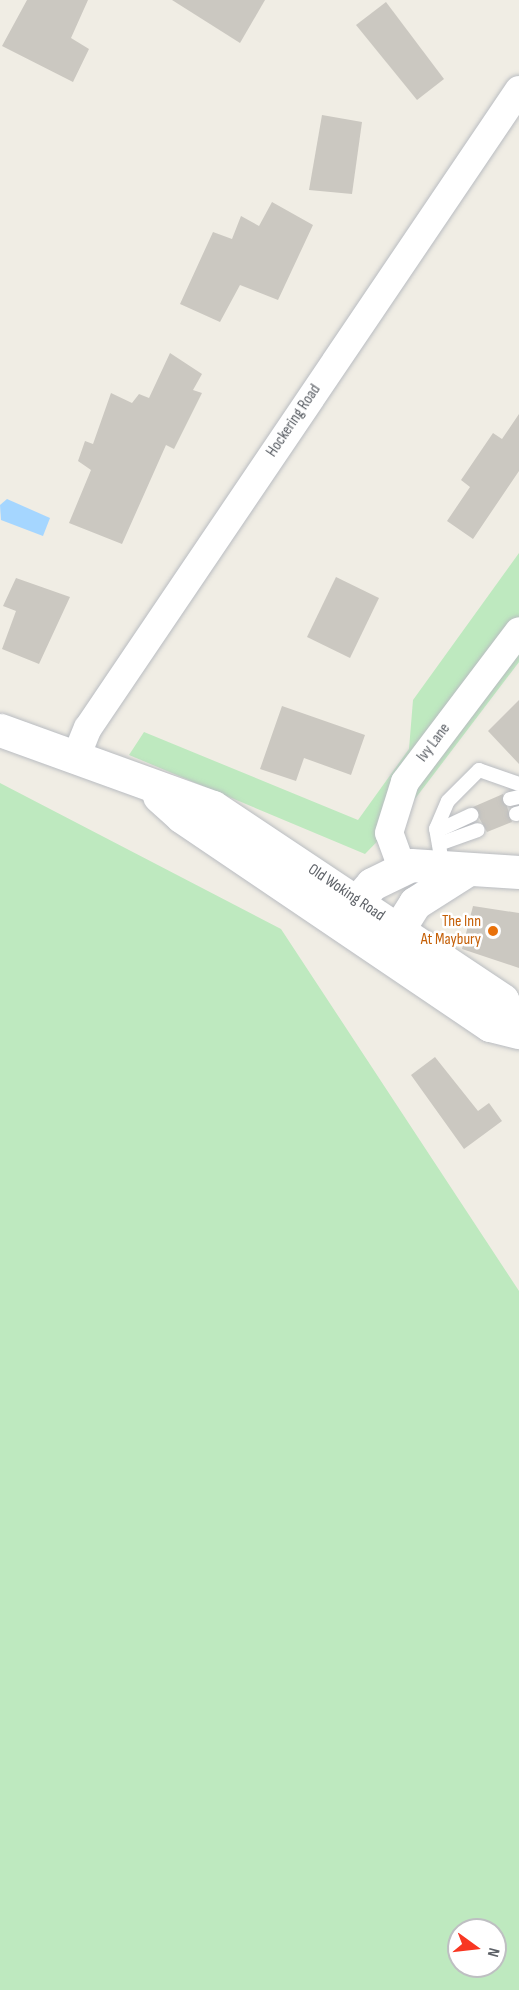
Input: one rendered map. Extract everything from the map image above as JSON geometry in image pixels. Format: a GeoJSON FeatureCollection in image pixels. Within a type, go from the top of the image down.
{"type":"FeatureCollection","features":[{"type":"Feature","properties":{"kind":"main road","name":"Old Woking Road"},"geometry":{"type":"LineString","coordinates":[[0,730],[76,757],[152,789],[213,807],[346,911],[391,940],[490,1025],[517,1030]]}},
{"type":"Feature","properties":{"kind":"main road"},"geometry":{"type":"LineString","coordinates":[[391,940],[446,858]]}},
{"type":"Feature","properties":{"kind":"main road"},"geometry":{"type":"LineString","coordinates":[[346,911],[402,868],[446,858],[519,872]]}},
{"type":"Feature","properties":{"kind":"street","name":"Hockering Road"},"geometry":{"type":"LineString","coordinates":[[76,757],[88,728],[519,90]]}},
{"type":"Feature","properties":{"kind":"street","name":"Ivy Lane"},"geometry":{"type":"LineString","coordinates":[[402,868],[389,833],[405,782],[519,631]]}},
{"type":"Feature","properties":{"kind":"lane"},"geometry":{"type":"LineString","coordinates":[[446,858],[448,801],[479,770],[519,784]]}},
{"type":"Feature","properties":{"kind":"lane"},"geometry":{"type":"LineString","coordinates":[[446,858],[471,815]]}},
{"type":"Feature","properties":{"kind":"lane"},"geometry":{"type":"LineString","coordinates":[[446,858],[478,830]]}},
{"type":"Feature","properties":{"kind":"green space"},"geometry":{"type":"Polygon","coordinates":[[[519,553],[519,662],[402,816],[365,854],[129,755],[144,732],[358,820],[409,749],[413,700],[519,553]]]}},
{"type":"Feature","properties":{"kind":"green space"},"geometry":{"type":"Polygon","coordinates":[[[0,783],[281,929],[519,1291],[519,1990],[0,1990],[0,783]]]}},
{"type":"Feature","properties":{"kind":"water"},"geometry":{"type":"Polygon","coordinates":[[[7,499],[50,518],[43,536],[1,520],[0,505],[7,499]]]}},
{"type":"Feature","properties":{"kind":"building"},"geometry":{"type":"Polygon","coordinates":[[[27,0],[88,0],[71,38],[89,49],[73,82],[2,46],[27,0]]]}},
{"type":"Feature","properties":{"kind":"building"},"geometry":{"type":"Polygon","coordinates":[[[172,0],[265,0],[240,43],[172,0]]]}},
{"type":"Feature","properties":{"kind":"building"},"geometry":{"type":"Polygon","coordinates":[[[386,2],[444,79],[417,100],[356,25],[386,2]]]}},
{"type":"Feature","properties":{"kind":"building"},"geometry":{"type":"Polygon","coordinates":[[[322,115],[362,122],[352,194],[309,190],[322,115]]]}},
{"type":"Feature","properties":{"kind":"building"},"geometry":{"type":"Polygon","coordinates":[[[272,202],[313,225],[278,300],[240,285],[220,322],[180,304],[213,232],[232,239],[241,216],[259,226],[272,202]]]}},
{"type":"Feature","properties":{"kind":"building"},"geometry":{"type":"Polygon","coordinates":[[[170,353],[202,374],[193,390],[202,393],[174,449],[166,445],[122,544],[69,523],[91,470],[78,461],[85,441],[93,444],[111,393],[132,403],[139,394],[149,398],[170,353]]]}},
{"type":"Feature","properties":{"kind":"building"},"geometry":{"type":"Polygon","coordinates":[[[519,414],[519,471],[473,539],[447,521],[470,487],[461,480],[493,433],[502,439],[519,414]]]}},
{"type":"Feature","properties":{"kind":"building"},"geometry":{"type":"Polygon","coordinates":[[[336,577],[379,598],[350,658],[307,637],[336,577]]]}},
{"type":"Feature","properties":{"kind":"building"},"geometry":{"type":"Polygon","coordinates":[[[16,578],[70,597],[39,664],[2,649],[16,611],[3,606],[16,578]]]}},
{"type":"Feature","properties":{"kind":"building"},"geometry":{"type":"Polygon","coordinates":[[[519,700],[519,764],[488,731],[519,700]]]}},
{"type":"Feature","properties":{"kind":"building"},"geometry":{"type":"Polygon","coordinates":[[[282,706],[365,735],[351,775],[304,758],[296,781],[260,769],[282,706]]]}},
{"type":"Feature","properties":{"kind":"building"},"geometry":{"type":"Polygon","coordinates":[[[503,794],[512,822],[487,832],[473,807],[503,794]]]}},
{"type":"Feature","properties":{"kind":"building","name":"The Inn At Maybury"},"geometry":{"type":"Polygon","coordinates":[[[473,906],[519,913],[519,968],[462,949],[473,906]]]}},
{"type":"Feature","properties":{"kind":"building"},"geometry":{"type":"Polygon","coordinates":[[[435,1057],[478,1111],[489,1103],[502,1121],[464,1149],[411,1075],[435,1057]]]}},
{"type":"Feature","properties":{"kind":"place","name":"The Inn At Maybury"},"geometry":{"type":"Point","coordinates":[493,931]}}]}
